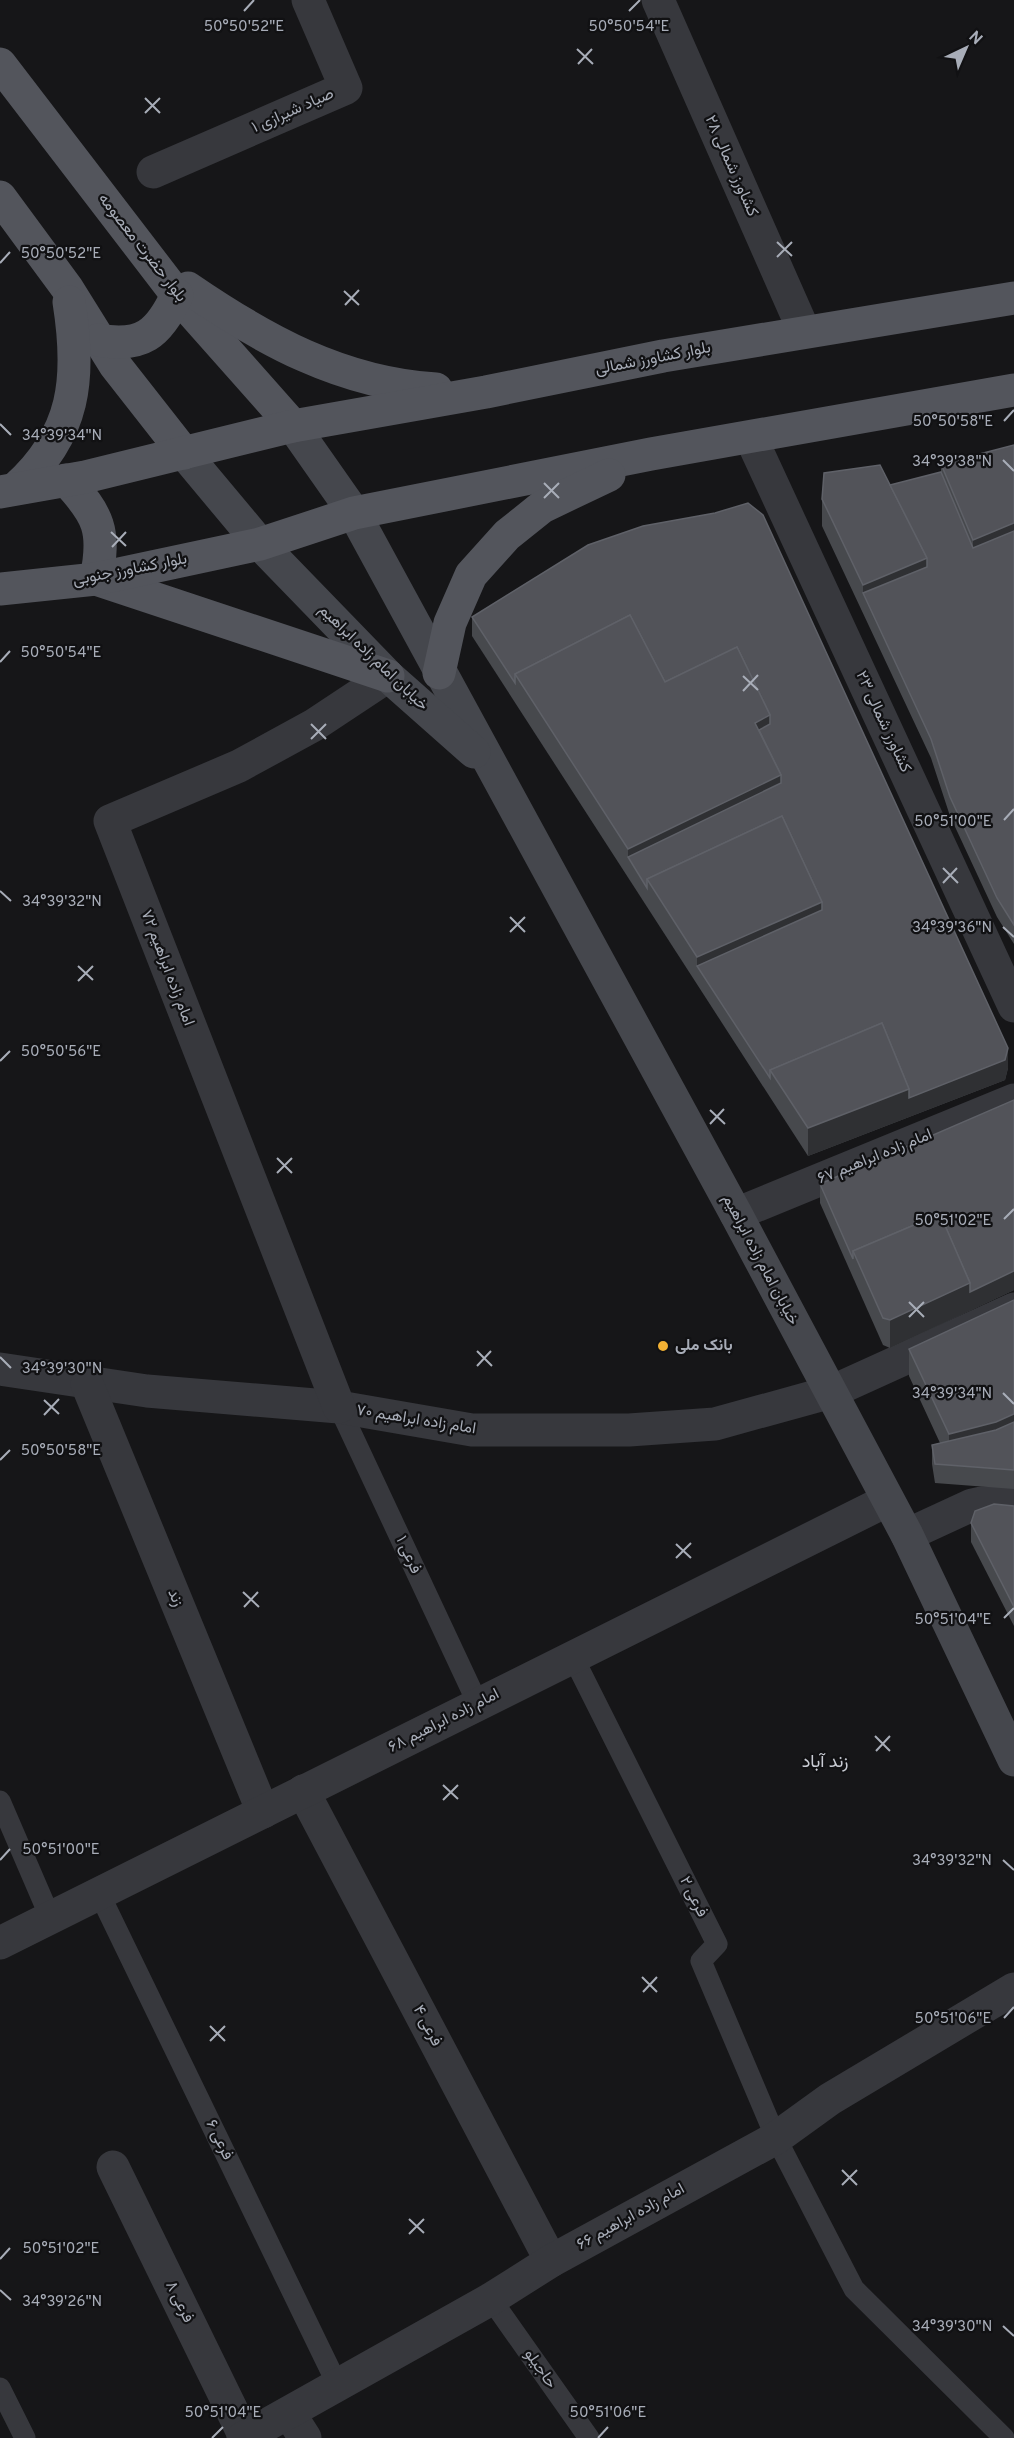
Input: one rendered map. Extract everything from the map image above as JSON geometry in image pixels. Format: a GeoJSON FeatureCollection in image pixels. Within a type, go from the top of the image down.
{"type":"FeatureCollection","features":[{"type":"Feature","properties":{"kind":"main road","name":"بلوار حضرت معصومه"},"geometry":{"type":"LineString","coordinates":[[0,64],[177,295],[293,426]]}},
{"type":"Feature","properties":{"kind":"main road"},"geometry":{"type":"LineString","coordinates":[[0,196],[67,288],[98,340],[184,453],[66,480],[8,490]]}},
{"type":"Feature","properties":{"kind":"main road"},"geometry":{"type":"LineString","coordinates":[[154,265],[232,318],[277,344],[343,372],[397,386],[486,392]]}},
{"type":"Feature","properties":{"kind":"main road"},"geometry":{"type":"LineString","coordinates":[[8,490],[35,472],[51,450],[70,404],[75,350],[67,288]]}},
{"type":"Feature","properties":{"kind":"main road"},"geometry":{"type":"LineString","coordinates":[[98,340],[121,345],[151,334],[168,316],[177,295]]}},
{"type":"Feature","properties":{"kind":"main road","name":"بلوار کشاورز شمالی"},"geometry":{"type":"LineString","coordinates":[[184,453],[293,426],[486,392],[804,331],[1014,298]]}},
{"type":"Feature","properties":{"kind":"main road"},"geometry":{"type":"LineString","coordinates":[[354,513],[651,454],[1014,390]]}},
{"type":"Feature","properties":{"kind":"main road","name":"خیابان امام زاده ابراهیم"},"geometry":{"type":"LineString","coordinates":[[293,426],[354,513],[490,768],[736,1214],[907,1535],[1014,1760]]}},
{"type":"Feature","properties":{"kind":"main road","name":"خیابان امام زاده ابراهیم"},"geometry":{"type":"LineString","coordinates":[[184,453],[260,544],[388,676],[490,768]]}},
{"type":"Feature","properties":{"kind":"main road"},"geometry":{"type":"LineString","coordinates":[[439,674],[450,623],[471,575],[507,535],[542,507],[651,454]]}},
{"type":"Feature","properties":{"kind":"main road"},"geometry":{"type":"LineString","coordinates":[[66,480],[90,505],[99,527],[100,558],[96,579],[388,676]]}},
{"type":"Feature","properties":{"kind":"main road","name":"بلوار کشاورز جنوبی"},"geometry":{"type":"LineString","coordinates":[[0,589],[96,579],[260,544],[354,513]]}},
{"type":"Feature","properties":{"kind":"street","name":"صیاد شیرازی ۱"},"geometry":{"type":"LineString","coordinates":[[153,172],[346,88],[308,0]]}},
{"type":"Feature","properties":{"kind":"street","name":"کشاورز شمالی ۲۸"},"geometry":{"type":"LineString","coordinates":[[658,0],[804,331]]}},
{"type":"Feature","properties":{"kind":"street","name":"کشاورز شمالی ۲۳"},"geometry":{"type":"LineString","coordinates":[[751,438],[1014,1006]]}},
{"type":"Feature","properties":{"kind":"street","name":"امام زاده ابراهیم ۷۲"},"geometry":{"type":"LineString","coordinates":[[339,1407],[110,821],[239,766],[314,725],[388,676]]}},
{"type":"Feature","properties":{"kind":"street","name":"امام زاده ابراهیم ۶۷"},"geometry":{"type":"LineString","coordinates":[[736,1214],[1014,1100]]}},
{"type":"Feature","properties":{"kind":"street","name":"امام زاده ابراهیم ۷۰"},"geometry":{"type":"LineString","coordinates":[[0,1369],[87,1384],[339,1407],[472,1430],[629,1430],[715,1424],[831,1392],[1014,1309]]}},
{"type":"Feature","properties":{"kind":"street","name":"زند"},"geometry":{"type":"LineString","coordinates":[[87,1384],[263,1812]]}},
{"type":"Feature","properties":{"kind":"street","name":"امام زاده ابراهیم ۶۸"},"geometry":{"type":"LineString","coordinates":[[0,1942],[888,1500]]}},
{"type":"Feature","properties":{"kind":"street"},"geometry":{"type":"LineString","coordinates":[[907,1535],[972,1505],[1014,1504]]}},
{"type":"Feature","properties":{"kind":"street","name":"فرعی ۴"},"geometry":{"type":"LineString","coordinates":[[303,1791],[551,2261]]}},
{"type":"Feature","properties":{"kind":"street","name":"امام زاده ابراهیم ۶۶"},"geometry":{"type":"LineString","coordinates":[[244,2438],[297,2425],[338,2386],[491,2299],[551,2261],[776,2138],[830,2099],[1014,1989]]}},
{"type":"Feature","properties":{"kind":"street","name":"فرعی ۸"},"geometry":{"type":"LineString","coordinates":[[113,2167],[244,2438]]}},
{"type":"Feature","properties":{"kind":"lane","name":"فرعی ۱"},"geometry":{"type":"LineString","coordinates":[[339,1407],[478,1704]]}},
{"type":"Feature","properties":{"kind":"lane","name":"فرعی ۲"},"geometry":{"type":"LineString","coordinates":[[573,1657],[717,1944],[701,1961],[776,2138]]}},
{"type":"Feature","properties":{"kind":"lane"},"geometry":{"type":"LineString","coordinates":[[0,1801],[50,1917]]}},
{"type":"Feature","properties":{"kind":"lane","name":"فرعی ۶"},"geometry":{"type":"LineString","coordinates":[[99,1893],[338,2386]]}},
{"type":"Feature","properties":{"kind":"lane"},"geometry":{"type":"LineString","coordinates":[[776,2138],[854,2289],[1004,2438]]}},
{"type":"Feature","properties":{"kind":"lane","name":"حاجیلو"},"geometry":{"type":"LineString","coordinates":[[491,2299],[589,2438]]}},
{"type":"Feature","properties":{"kind":"lane"},"geometry":{"type":"LineString","coordinates":[[0,2388],[25,2438]]}},
{"type":"Feature","properties":{"kind":"building"},"geometry":{"type":"Polygon","coordinates":[[[1014,445],[1014,523],[973,540],[941,464],[1014,445]]]}},
{"type":"Feature","properties":{"kind":"building"},"geometry":{"type":"Polygon","coordinates":[[[880,465],[927,558],[863,585],[822,499],[824,473],[880,465]]]}},
{"type":"Feature","properties":{"kind":"building"},"geometry":{"type":"Polygon","coordinates":[[[941,472],[973,548],[1014,531],[1014,925],[997,898],[950,797],[931,739],[863,593],[927,567],[927,558],[890,485],[941,472]]]}},
{"type":"Feature","properties":{"kind":"building"},"geometry":{"type":"Polygon","coordinates":[[[748,503],[763,515],[1008,1048],[1005,1060],[909,1098],[909,1089],[882,1023],[770,1070],[770,1078],[697,966],[822,910],[822,902],[782,816],[647,879],[647,888],[628,857],[781,783],[781,775],[759,730],[770,724],[770,715],[737,647],[665,682],[630,615],[515,674],[515,683],[472,617],[588,545],[643,526],[715,513],[748,503]]]}},
{"type":"Feature","properties":{"kind":"building"},"geometry":{"type":"Polygon","coordinates":[[[630,615],[665,682],[737,647],[770,715],[755,723],[781,775],[628,849],[515,674],[630,615]]]}},
{"type":"Feature","properties":{"kind":"building"},"geometry":{"type":"Polygon","coordinates":[[[782,816],[822,902],[697,957],[647,879],[782,816]]]}},
{"type":"Feature","properties":{"kind":"building"},"geometry":{"type":"Polygon","coordinates":[[[882,1023],[909,1089],[808,1128],[770,1070],[882,1023]]]}},
{"type":"Feature","properties":{"kind":"building"},"geometry":{"type":"Polygon","coordinates":[[[1014,1100],[1014,1271],[970,1292],[970,1283],[940,1214],[853,1251],[853,1259],[820,1184],[1014,1100]]]}},
{"type":"Feature","properties":{"kind":"building"},"geometry":{"type":"Polygon","coordinates":[[[940,1214],[970,1283],[890,1320],[883,1318],[853,1251],[940,1214]]]}},
{"type":"Feature","properties":{"kind":"building"},"geometry":{"type":"Polygon","coordinates":[[[1014,1300],[1014,1414],[996,1422],[949,1434],[909,1349],[1014,1300]]]}},
{"type":"Feature","properties":{"kind":"building"},"geometry":{"type":"Polygon","coordinates":[[[1014,1422],[1014,1470],[935,1464],[932,1445],[996,1430],[1014,1422]]]}},
{"type":"Feature","properties":{"kind":"building"},"geometry":{"type":"Polygon","coordinates":[[[994,1504],[1014,1506],[1014,1607],[971,1523],[975,1511],[994,1504]]]}},
{"type":"Feature","properties":{"kind":"place","name":"بانک ملی"},"geometry":{"type":"Point","coordinates":[663,1346]}},
{"type":"Feature","properties":{"kind":"district","name":"زند آباد"},"geometry":{"type":"Point","coordinates":[825,1762]}}]}
